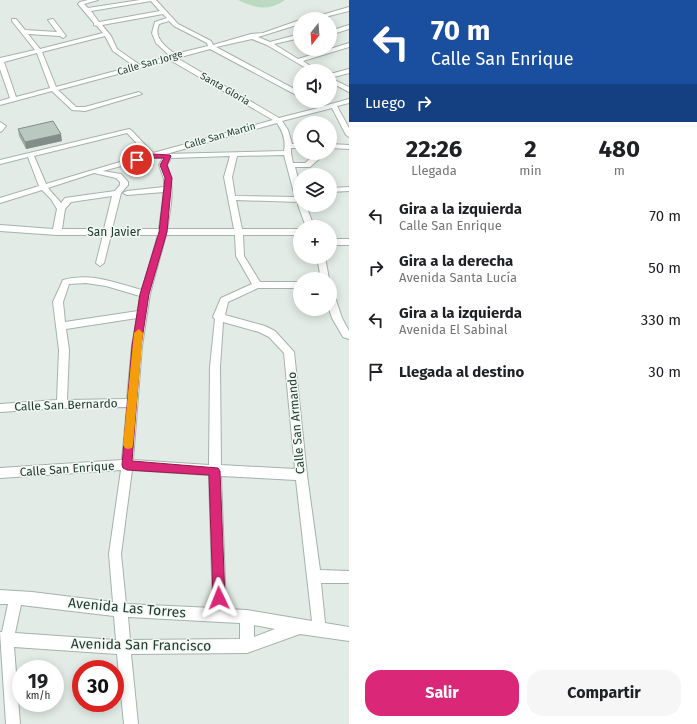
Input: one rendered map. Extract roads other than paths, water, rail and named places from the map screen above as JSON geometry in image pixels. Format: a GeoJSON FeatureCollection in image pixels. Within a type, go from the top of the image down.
{"type":"FeatureCollection","features":[{"type":"Feature","properties":{"kind":"street"},"geometry":{"type":"LineString","coordinates":[[95,0],[81,4],[117,52],[139,67]]}},
{"type":"Feature","properties":{"kind":"street"},"geometry":{"type":"LineString","coordinates":[[87,10],[152,0],[176,25],[209,42],[211,46],[293,91]]}},
{"type":"Feature","properties":{"kind":"street"},"geometry":{"type":"LineString","coordinates":[[337,12],[349,9]]}},
{"type":"Feature","properties":{"kind":"street"},"geometry":{"type":"LineString","coordinates":[[96,24],[163,12]]}},
{"type":"Feature","properties":{"kind":"street"},"geometry":{"type":"LineString","coordinates":[[14,20],[39,51],[54,90],[74,109],[79,110],[139,94]]}},
{"type":"Feature","properties":{"kind":"street"},"geometry":{"type":"LineString","coordinates":[[51,20],[68,42]]}},
{"type":"Feature","properties":{"kind":"street","name":"Santa Gloria"},"geometry":{"type":"LineString","coordinates":[[170,20],[157,22],[154,28],[154,36],[173,57],[278,120]]}},
{"type":"Feature","properties":{"kind":"street","name":"Calle San Jorge"},"geometry":{"type":"LineString","coordinates":[[0,104],[293,24]]}},
{"type":"Feature","properties":{"kind":"street"},"geometry":{"type":"LineString","coordinates":[[282,27],[293,32]]}},
{"type":"Feature","properties":{"kind":"street"},"geometry":{"type":"LineString","coordinates":[[337,31],[349,27]]}},
{"type":"Feature","properties":{"kind":"street"},"geometry":{"type":"LineString","coordinates":[[24,32],[61,34]]}},
{"type":"Feature","properties":{"kind":"street"},"geometry":{"type":"LineString","coordinates":[[14,100],[0,60],[105,34]]}},
{"type":"Feature","properties":{"kind":"street"},"geometry":{"type":"LineString","coordinates":[[251,36],[302,64]]}},
{"type":"Feature","properties":{"kind":"street"},"geometry":{"type":"LineString","coordinates":[[268,44],[293,37]]}},
{"type":"Feature","properties":{"kind":"street"},"geometry":{"type":"LineString","coordinates":[[337,47],[349,45]]}},
{"type":"Feature","properties":{"kind":"street"},"geometry":{"type":"LineString","coordinates":[[337,50],[349,54]]}},
{"type":"Feature","properties":{"kind":"street"},"geometry":{"type":"LineString","coordinates":[[297,61],[310,56]]}},
{"type":"Feature","properties":{"kind":"street"},"geometry":{"type":"LineString","coordinates":[[337,75],[348,71]]}},
{"type":"Feature","properties":{"kind":"street"},"geometry":{"type":"LineString","coordinates":[[337,82],[349,90]]}},
{"type":"Feature","properties":{"kind":"street","name":"Calle San Martin"},"geometry":{"type":"LineString","coordinates":[[337,105],[349,101]]}},
{"type":"Feature","properties":{"kind":"street","name":"Calle San Martin"},"geometry":{"type":"LineString","coordinates":[[0,201],[94,171],[324,108]]}},
{"type":"Feature","properties":{"kind":"street"},"geometry":{"type":"LineString","coordinates":[[335,108],[349,134]]}},
{"type":"Feature","properties":{"kind":"street"},"geometry":{"type":"LineString","coordinates":[[278,120],[285,130],[289,146],[287,153],[293,173]]}},
{"type":"Feature","properties":{"kind":"street"},"geometry":{"type":"LineString","coordinates":[[0,124],[3,126],[0,130]]}},
{"type":"Feature","properties":{"kind":"street"},"geometry":{"type":"LineString","coordinates":[[0,162],[129,131],[152,156],[287,153]]}},
{"type":"Feature","properties":{"kind":"street"},"geometry":{"type":"LineString","coordinates":[[182,146],[182,155]]}},
{"type":"Feature","properties":{"kind":"street"},"geometry":{"type":"LineString","coordinates":[[337,146],[349,146]]}},
{"type":"Feature","properties":{"kind":"street"},"geometry":{"type":"LineString","coordinates":[[30,154],[44,188],[54,198],[61,209]]}},
{"type":"Feature","properties":{"kind":"street"},"geometry":{"type":"LineString","coordinates":[[234,154],[228,177],[233,208],[240,232],[240,256],[257,285]]}},
{"type":"Feature","properties":{"kind":"street"},"geometry":{"type":"LineString","coordinates":[[131,724],[115,554],[127,465],[131,403],[137,346],[144,294],[163,232],[168,176],[163,165],[168,156]]}},
{"type":"Feature","properties":{"kind":"street"},"geometry":{"type":"LineString","coordinates":[[290,165],[307,164],[314,160]]}},
{"type":"Feature","properties":{"kind":"street"},"geometry":{"type":"LineString","coordinates":[[94,171],[122,178],[127,193]]}},
{"type":"Feature","properties":{"kind":"street"},"geometry":{"type":"LineString","coordinates":[[100,263],[116,197],[124,184]]}},
{"type":"Feature","properties":{"kind":"street"},"geometry":{"type":"LineString","coordinates":[[57,232],[61,209],[68,200],[116,197],[127,193],[168,189]]}},
{"type":"Feature","properties":{"kind":"street"},"geometry":{"type":"LineString","coordinates":[[337,190],[349,190]]}},
{"type":"Feature","properties":{"kind":"street"},"geometry":{"type":"LineString","coordinates":[[232,198],[293,199]]}},
{"type":"Feature","properties":{"kind":"street","name":"San Javier"},"geometry":{"type":"LineString","coordinates":[[0,228],[57,232],[293,232]]}},
{"type":"Feature","properties":{"kind":"street"},"geometry":{"type":"LineString","coordinates":[[337,242],[349,242]]}},
{"type":"Feature","properties":{"kind":"street"},"geometry":{"type":"LineString","coordinates":[[62,404],[64,350],[58,302],[66,282],[78,279],[92,279],[144,294]]}},
{"type":"Feature","properties":{"kind":"street"},"geometry":{"type":"LineString","coordinates":[[220,614],[214,471],[215,356],[218,317],[224,300],[257,285],[293,285]]}},
{"type":"Feature","properties":{"kind":"street"},"geometry":{"type":"LineString","coordinates":[[60,326],[142,314]]}},
{"type":"Feature","properties":{"kind":"street"},"geometry":{"type":"LineString","coordinates":[[336,316],[348,334]]}},
{"type":"Feature","properties":{"kind":"street","name":"Calle San Armando"},"geometry":{"type":"LineString","coordinates":[[218,317],[262,329],[272,334],[289,352],[301,475],[319,629]]}},
{"type":"Feature","properties":{"kind":"street","name":"Calle San Bernardo"},"geometry":{"type":"LineString","coordinates":[[0,408],[62,404],[131,403]]}},
{"type":"Feature","properties":{"kind":"street","name":"Calle San Enrique"},"geometry":{"type":"LineString","coordinates":[[0,473],[127,465],[301,475]]}},
{"type":"Feature","properties":{"kind":"street"},"geometry":{"type":"LineString","coordinates":[[314,576],[349,577]]}},
{"type":"Feature","properties":{"kind":"street","name":"Avenida Las Torres"},"geometry":{"type":"LineString","coordinates":[[0,597],[120,610],[220,614],[349,634]]}},
{"type":"Feature","properties":{"kind":"street"},"geometry":{"type":"LineString","coordinates":[[13,724],[3,640],[16,598]]}},
{"type":"Feature","properties":{"kind":"street"},"geometry":{"type":"LineString","coordinates":[[247,617],[247,646]]}},
{"type":"Feature","properties":{"kind":"street","name":"Avenida San Francisco"},"geometry":{"type":"LineString","coordinates":[[3,640],[123,648],[247,646],[300,627]]}}]}
